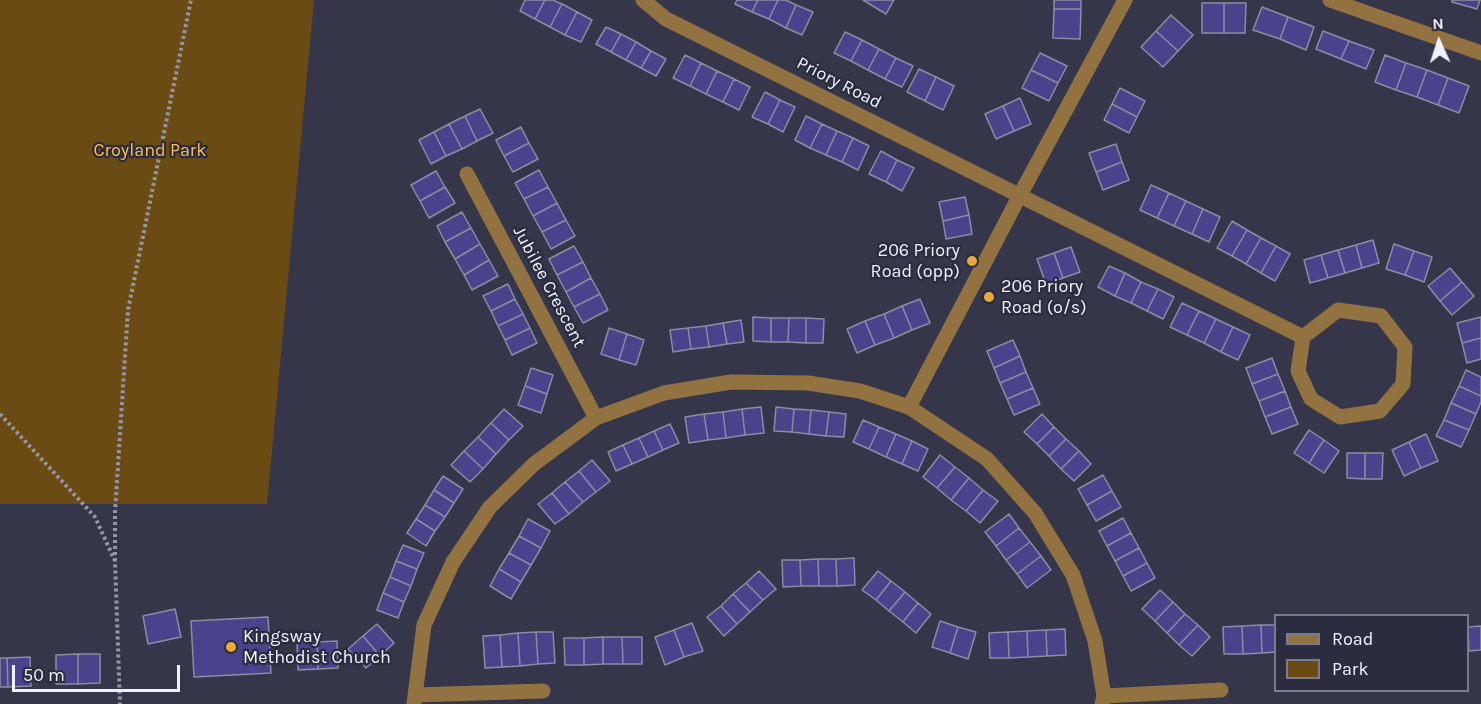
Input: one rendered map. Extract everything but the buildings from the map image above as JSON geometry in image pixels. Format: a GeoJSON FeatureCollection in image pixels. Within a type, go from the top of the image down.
{"type":"FeatureCollection","features":[{"type":"Feature","properties":{"kind":"street","name":"Priory Road"},"geometry":{"type":"LineString","coordinates":[[643,0],[666,18],[1304,337]]}},
{"type":"Feature","properties":{"kind":"street"},"geometry":{"type":"LineString","coordinates":[[909,407],[1125,0]]}},
{"type":"Feature","properties":{"kind":"street"},"geometry":{"type":"LineString","coordinates":[[1330,0],[1481,54]]}},
{"type":"Feature","properties":{"kind":"street","name":"Jubilee Crescent"},"geometry":{"type":"LineString","coordinates":[[467,174],[596,418]]}},
{"type":"Feature","properties":{"kind":"street"},"geometry":{"type":"LineString","coordinates":[[1338,310],[1381,316],[1405,347],[1403,384],[1380,411],[1340,417],[1311,399],[1298,371],[1304,337],[1338,310]]}},
{"type":"Feature","properties":{"kind":"street"},"geometry":{"type":"LineString","coordinates":[[543,691],[414,700],[424,625],[453,562],[490,507],[534,464],[596,418],[664,393],[730,382],[808,383],[860,391],[909,407],[987,459],[1035,513],[1073,575],[1095,641],[1103,700],[1221,690]]}},
{"type":"Feature","properties":{"kind":"path"},"geometry":{"type":"LineString","coordinates":[[120,704],[115,512],[128,310],[191,0]]}},
{"type":"Feature","properties":{"kind":"path"},"geometry":{"type":"LineString","coordinates":[[0,414],[95,517],[115,561]]}},
{"type":"Feature","properties":{"kind":"green space","name":"Croyland Park"},"geometry":{"type":"Polygon","coordinates":[[[0,0],[314,0],[267,504],[0,504],[0,0]]]}},
{"type":"Feature","properties":{"kind":"place","name":"206 Priory Road (opp)"},"geometry":{"type":"Point","coordinates":[972,261]}},
{"type":"Feature","properties":{"kind":"place","name":"206 Priory Road (o/s)"},"geometry":{"type":"Point","coordinates":[989,297]}},
{"type":"Feature","properties":{"kind":"place","name":"Kingsway Methodist Church"},"geometry":{"type":"Point","coordinates":[231,647]}}]}
